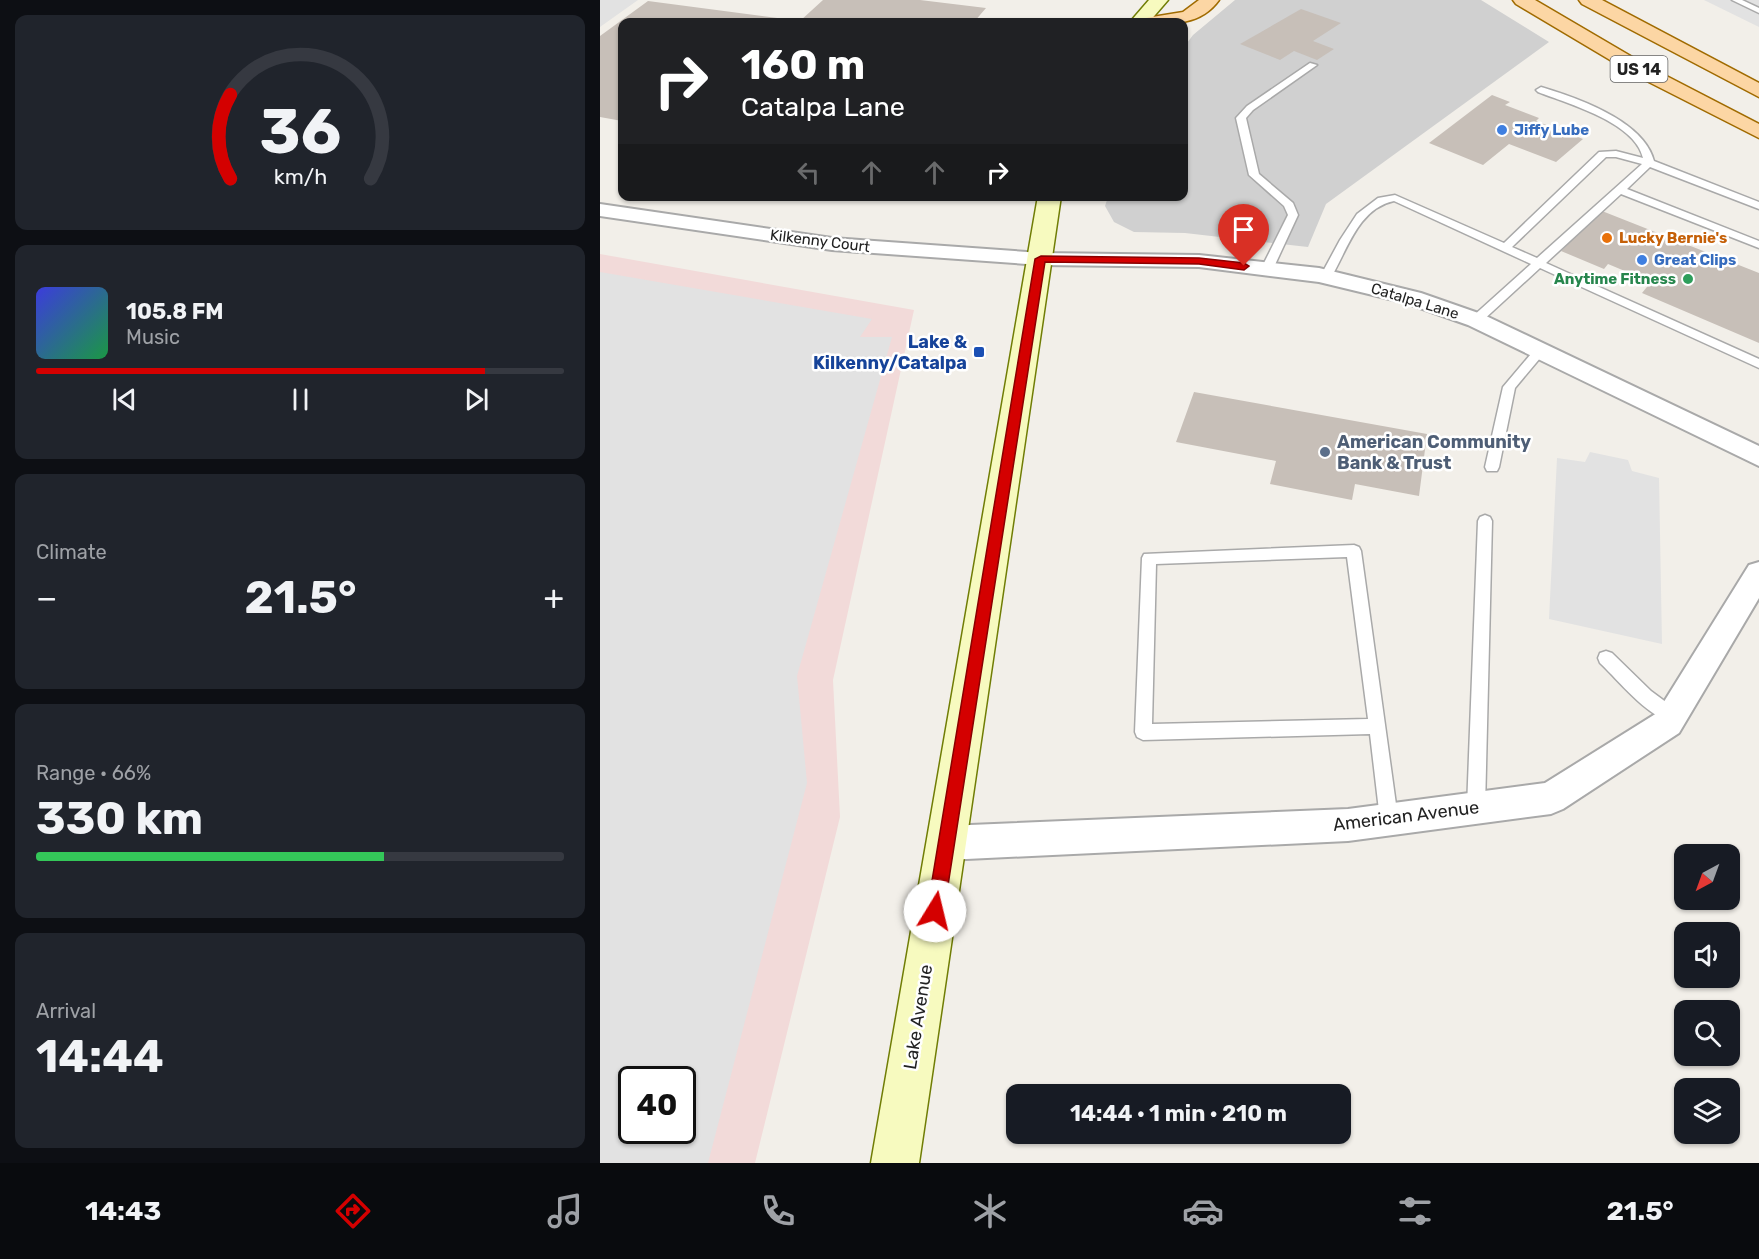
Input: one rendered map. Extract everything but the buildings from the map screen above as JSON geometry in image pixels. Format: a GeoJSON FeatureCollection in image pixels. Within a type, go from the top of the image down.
{"type":"FeatureCollection","features":[{"type":"Feature","properties":{"kind":"main road"},"geometry":{"type":"LineString","coordinates":[[1181,18],[1188,17],[1210,0]]}},
{"type":"Feature","properties":{"kind":"main road","name":"US 14"},"geometry":{"type":"LineString","coordinates":[[1522,0],[1644,72],[1759,132]]}},
{"type":"Feature","properties":{"kind":"main road","name":"US 14"},"geometry":{"type":"LineString","coordinates":[[1588,0],[1759,91]]}},
{"type":"Feature","properties":{"kind":"street"},"geometry":{"type":"LineString","coordinates":[[1143,18],[1159,0]]}},
{"type":"Feature","properties":{"kind":"street","name":"Lake Avenue"},"geometry":{"type":"LineString","coordinates":[[895,1163],[1049,201]]}},
{"type":"Feature","properties":{"kind":"street","name":"Kilkenny Court"},"geometry":{"type":"LineString","coordinates":[[600,210],[832,244],[1041,259]]}},
{"type":"Feature","properties":{"kind":"street","name":"Catalpa Lane"},"geometry":{"type":"LineString","coordinates":[[1041,259],[1199,261],[1326,278],[1413,298],[1476,320],[1759,457]]}},
{"type":"Feature","properties":{"kind":"street","name":"American Avenue"},"geometry":{"type":"LineString","coordinates":[[946,843],[1348,825],[1551,798],[1668,723],[1759,573]]}},
{"type":"Feature","properties":{"kind":"lane"},"geometry":{"type":"LineString","coordinates":[[1736,0],[1759,11]]}},
{"type":"Feature","properties":{"kind":"lane"},"geometry":{"type":"LineString","coordinates":[[1267,269],[1293,215],[1289,205],[1254,175],[1241,118],[1250,108],[1313,65]]}},
{"type":"Feature","properties":{"kind":"lane"},"geometry":{"type":"LineString","coordinates":[[1476,320],[1649,163],[1649,153],[1635,134],[1618,123],[1541,90]]}},
{"type":"Feature","properties":{"kind":"lane"},"geometry":{"type":"LineString","coordinates":[[1506,247],[1603,154],[1616,154],[1649,163],[1759,206]]}},
{"type":"Feature","properties":{"kind":"lane"},"geometry":{"type":"LineString","coordinates":[[1620,190],[1759,245]]}},
{"type":"Feature","properties":{"kind":"lane"},"geometry":{"type":"LineString","coordinates":[[1326,278],[1361,215],[1383,198],[1395,198],[1759,364]]}},
{"type":"Feature","properties":{"kind":"lane"},"geometry":{"type":"LineString","coordinates":[[1492,467],[1509,387],[1540,351]]}},
{"type":"Feature","properties":{"kind":"lane"},"geometry":{"type":"LineString","coordinates":[[1476,808],[1485,521]]}},
{"type":"Feature","properties":{"kind":"lane"},"geometry":{"type":"LineString","coordinates":[[1377,726],[1143,732],[1149,558],[1354,552],[1377,726],[1389,819]]}},
{"type":"Feature","properties":{"kind":"lane"},"geometry":{"type":"LineString","coordinates":[[1606,658],[1646,696],[1672,716]]}},
{"type":"Feature","properties":{"kind":"shaded area"},"geometry":{"type":"Polygon","coordinates":[[[600,0],[638,0],[600,27],[600,0]]]}},
{"type":"Feature","properties":{"kind":"shaded area"},"geometry":{"type":"Polygon","coordinates":[[[1235,0],[1481,0],[1549,42],[1326,204],[1308,247],[1185,233],[1134,232],[1114,222],[1105,206],[1107,201],[1188,201],[1188,42],[1235,0]]]}},
{"type":"Feature","properties":{"kind":"shaded area"},"geometry":{"type":"Polygon","coordinates":[[[1704,0],[1759,0],[1759,27],[1704,0]]]}},
{"type":"Feature","properties":{"kind":"shaded area"},"geometry":{"type":"Polygon","coordinates":[[[600,254],[914,310],[833,680],[840,817],[755,1163],[600,1163],[600,254]]]}},
{"type":"Feature","properties":{"kind":"shaded area"},"geometry":{"type":"Polygon","coordinates":[[[600,272],[872,319],[860,337],[892,337],[797,676],[807,783],[708,1163],[600,1163],[600,272]]]}},
{"type":"Feature","properties":{"kind":"shaded area"},"geometry":{"type":"Polygon","coordinates":[[[1590,452],[1628,460],[1632,471],[1659,478],[1662,644],[1549,619],[1557,458],[1585,462],[1590,452]]]}},
{"type":"Feature","properties":{"kind":"place","name":"Jiffy Lube"},"geometry":{"type":"Point","coordinates":[1502,130]}},
{"type":"Feature","properties":{"kind":"place","name":"Lucky Bernie's"},"geometry":{"type":"Point","coordinates":[1607,238]}},
{"type":"Feature","properties":{"kind":"place","name":"Great Clips"},"geometry":{"type":"Point","coordinates":[1642,260]}},
{"type":"Feature","properties":{"kind":"place","name":"Anytime Fitness"},"geometry":{"type":"Point","coordinates":[1688,279]}},
{"type":"Feature","properties":{"kind":"place","name":"Lake & Kilkenny/Catalpa"},"geometry":{"type":"Point","coordinates":[979,352]}},
{"type":"Feature","properties":{"kind":"place","name":"American Community Bank & Trust"},"geometry":{"type":"Point","coordinates":[1325,452]}},
{"type":"Feature","properties":{"kind":"route"},"geometry":{"type":"LineString","coordinates":[[935,911],[1041,259],[1199,261],[1244,266]]}}]}
